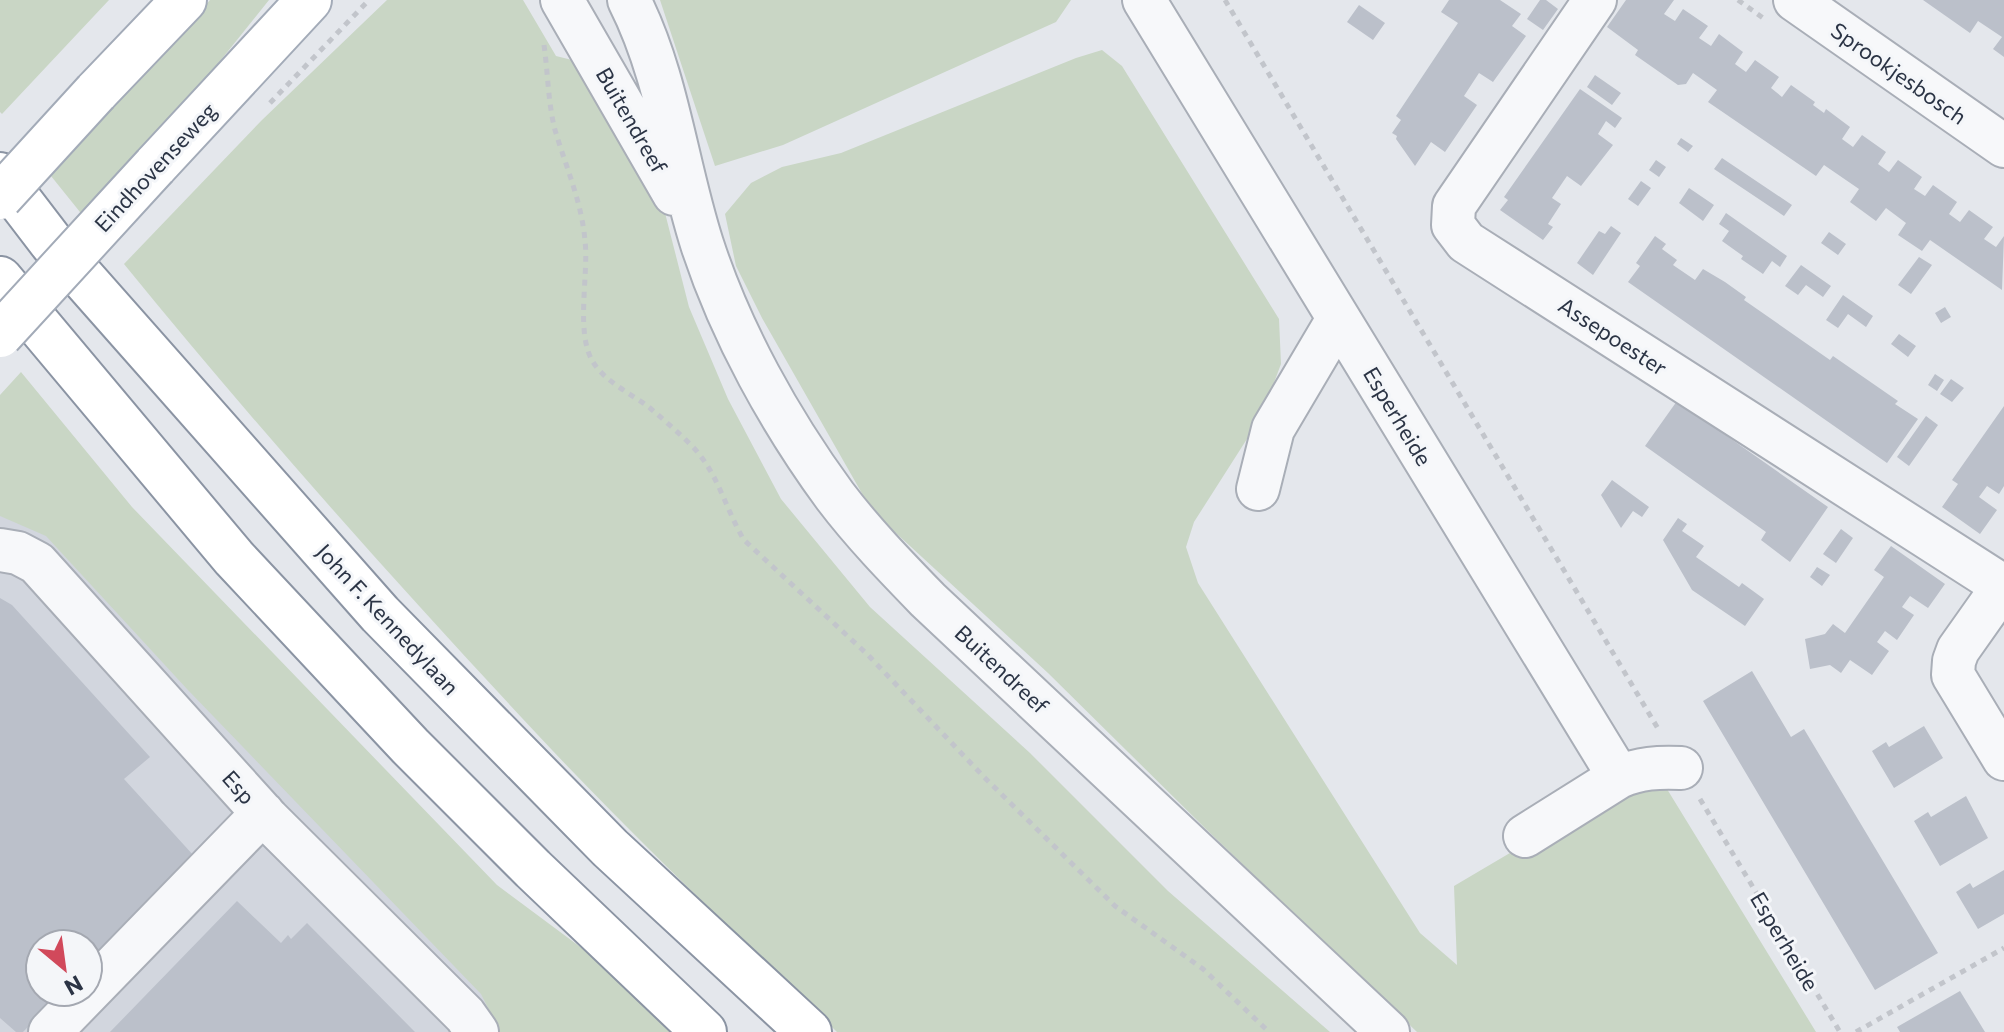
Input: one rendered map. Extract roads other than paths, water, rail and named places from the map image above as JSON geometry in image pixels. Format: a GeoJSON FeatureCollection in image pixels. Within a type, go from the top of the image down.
{"type":"FeatureCollection","features":[{"type":"Feature","properties":{"kind":"main road"},"geometry":{"type":"LineString","coordinates":[[0,197],[184,0]]}},
{"type":"Feature","properties":{"kind":"main road","name":"Eindhovenseweg"},"geometry":{"type":"LineString","coordinates":[[0,335],[309,0]]}},
{"type":"Feature","properties":{"kind":"main road","name":"John F. Kennedylaan"},"geometry":{"type":"LineString","coordinates":[[0,175],[52,243],[380,614],[610,848],[809,1032]]}},
{"type":"Feature","properties":{"kind":"main road"},"geometry":{"type":"LineString","coordinates":[[0,279],[183,500],[399,735],[533,869],[704,1032]]}},
{"type":"Feature","properties":{"kind":"street","name":"Buitendreef"},"geometry":{"type":"LineString","coordinates":[[562,0],[701,240]]}},
{"type":"Feature","properties":{"kind":"street","name":"Buitendreef"},"geometry":{"type":"LineString","coordinates":[[629,0],[653,55],[701,240],[725,303],[771,394],[818,471],[869,537],[928,600],[1388,1032]]}},
{"type":"Feature","properties":{"kind":"street","name":"Esperheide"},"geometry":{"type":"LineString","coordinates":[[1144,0],[1619,777]]}},
{"type":"Feature","properties":{"kind":"street","name":"Assepoester"},"geometry":{"type":"LineString","coordinates":[[1595,0],[1454,206],[1453,225],[1466,242],[2004,585]]}},
{"type":"Feature","properties":{"kind":"street","name":"Sprookjesbosch"},"geometry":{"type":"LineString","coordinates":[[1795,0],[2004,146]]}},
{"type":"Feature","properties":{"kind":"street"},"geometry":{"type":"LineString","coordinates":[[1258,489],[1273,429],[1338,319]]}},
{"type":"Feature","properties":{"kind":"street","name":"Esp"},"geometry":{"type":"LineString","coordinates":[[0,550],[18,553],[37,563],[263,813],[465,1015],[477,1032]]}},
{"type":"Feature","properties":{"kind":"street"},"geometry":{"type":"LineString","coordinates":[[2004,585],[1958,650],[1953,675],[2004,759]]}},
{"type":"Feature","properties":{"kind":"street"},"geometry":{"type":"LineString","coordinates":[[1525,836],[1619,777],[1649,767],[1681,768]]}},
{"type":"Feature","properties":{"kind":"street"},"geometry":{"type":"LineString","coordinates":[[50,1032],[263,813]]}}]}
